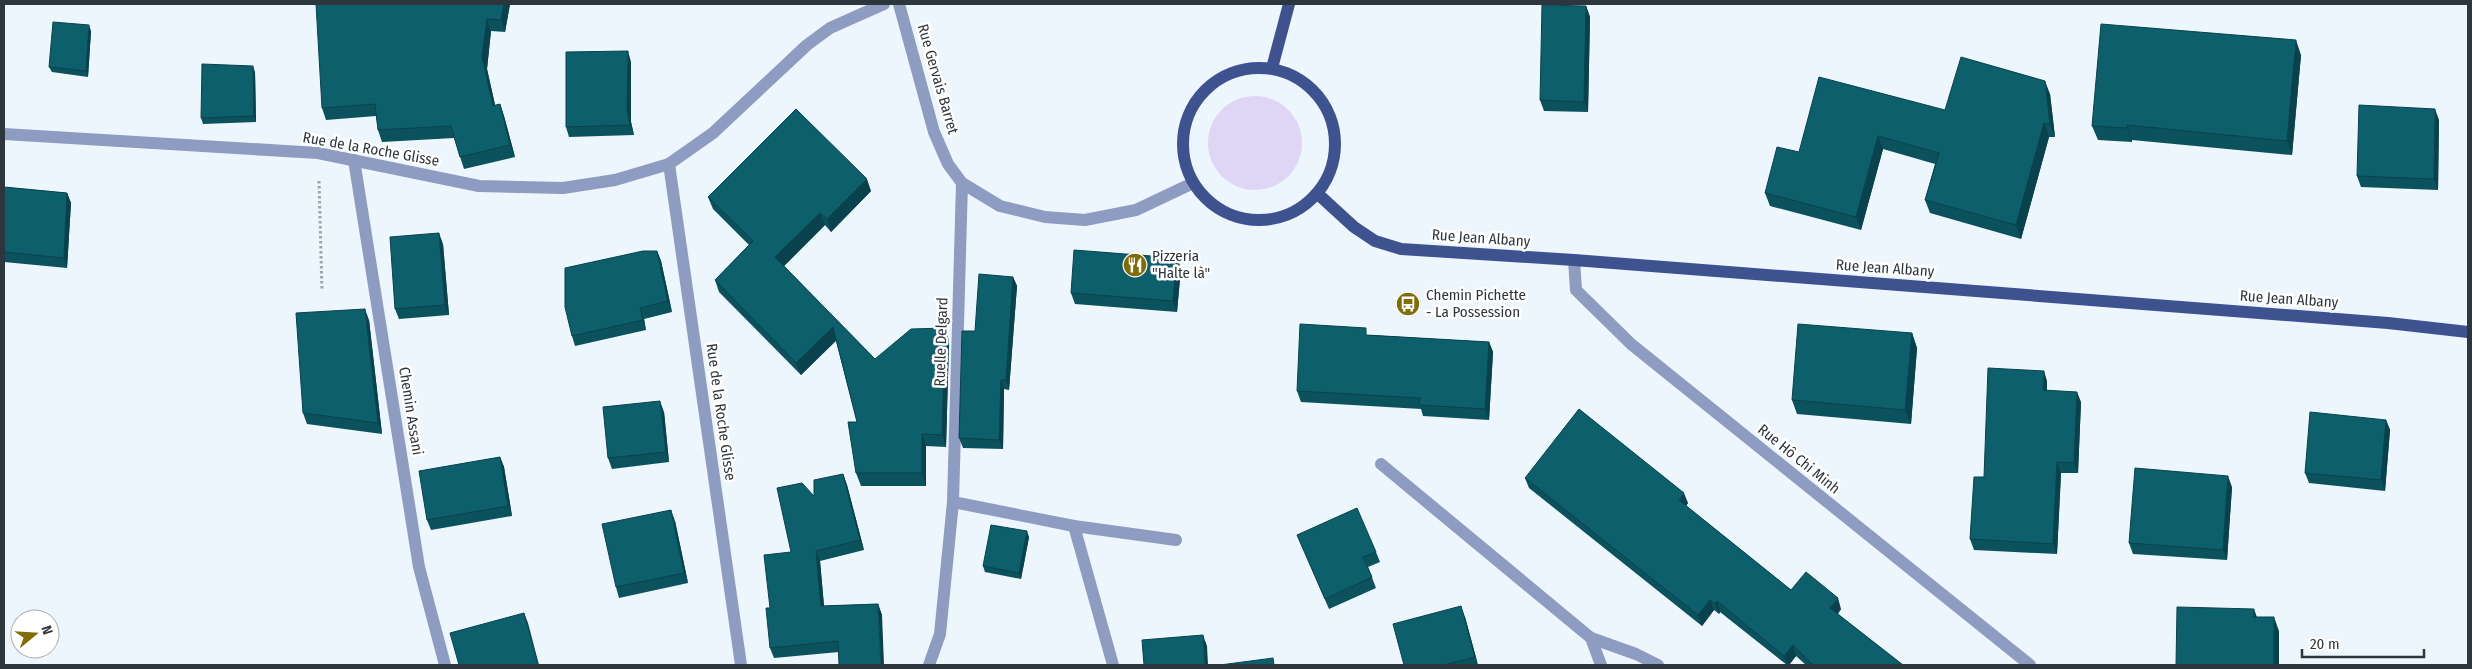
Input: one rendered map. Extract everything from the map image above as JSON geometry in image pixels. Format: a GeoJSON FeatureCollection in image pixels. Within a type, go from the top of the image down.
{"type":"FeatureCollection","features":[{"type":"Feature","properties":{"kind":"main road"},"geometry":{"type":"LineString","coordinates":[[1272,68],[1288,4]]}},
{"type":"Feature","properties":{"kind":"main road"},"geometry":{"type":"LineString","coordinates":[[1247,67],[1272,68],[1300,79],[1313,89],[1326,107],[1334,129],[1335,152],[1330,174],[1318,194],[1299,210],[1277,219],[1252,220],[1229,214],[1209,202],[1193,183],[1184,160],[1183,135],[1189,111],[1204,90],[1223,76],[1247,67]]}},
{"type":"Feature","properties":{"kind":"main road","name":"Rue Jean Albany"},"geometry":{"type":"LineString","coordinates":[[1318,194],[1354,227],[1375,241],[1401,249],[1574,260],[2368,322],[2468,332]]}},
{"type":"Feature","properties":{"kind":"street","name":"Rue de la Roche Glisse"},"geometry":{"type":"LineString","coordinates":[[4,134],[318,153],[480,186],[563,188],[615,180],[669,164],[713,133],[806,45],[830,28],[884,4]]}},
{"type":"Feature","properties":{"kind":"street","name":"Rue Gervais Barret"},"geometry":{"type":"LineString","coordinates":[[899,4],[934,132],[948,164],[962,183],[1000,206],[1044,217],[1085,220],[1136,210],[1193,183]]}},
{"type":"Feature","properties":{"kind":"street","name":"Chemin Assani"},"geometry":{"type":"LineString","coordinates":[[354,160],[419,567],[445,665]]}},
{"type":"Feature","properties":{"kind":"street","name":"Rue de la Roche Glisse"},"geometry":{"type":"LineString","coordinates":[[669,164],[741,665]]}},
{"type":"Feature","properties":{"kind":"street","name":"Ruelle Delgard"},"geometry":{"type":"LineString","coordinates":[[929,665],[940,634],[953,502],[962,183]]}},
{"type":"Feature","properties":{"kind":"street","name":"Rue Hô Chi Minh"},"geometry":{"type":"LineString","coordinates":[[1574,260],[1576,290],[1631,344],[2030,665]]}},
{"type":"Feature","properties":{"kind":"street"},"geometry":{"type":"LineString","coordinates":[[1381,464],[1591,638],[1636,654],[1658,665]]}},
{"type":"Feature","properties":{"kind":"street"},"geometry":{"type":"LineString","coordinates":[[953,502],[1074,526],[1176,540]]}},
{"type":"Feature","properties":{"kind":"street"},"geometry":{"type":"LineString","coordinates":[[1074,526],[1114,665]]}},
{"type":"Feature","properties":{"kind":"street"},"geometry":{"type":"LineString","coordinates":[[1591,638],[1601,665]]}},
{"type":"Feature","properties":{"kind":"path"},"geometry":{"type":"LineString","coordinates":[[318,153],[322,291]]}},
{"type":"Feature","properties":{"kind":"shaded area"},"geometry":{"type":"Polygon","coordinates":[[[1255,96],[1273,99],[1288,110],[1299,125],[1302,143],[1299,161],[1288,176],[1273,187],[1255,190],[1237,187],[1222,176],[1211,161],[1208,143],[1211,125],[1222,110],[1237,99],[1255,96]]]}},
{"type":"Feature","properties":{"kind":"building"},"geometry":{"type":"Polygon","coordinates":[[[316,4],[504,4],[501,20],[487,19],[482,57],[493,106],[500,104],[510,145],[460,157],[451,126],[378,130],[375,104],[322,108],[316,4]]]}},
{"type":"Feature","properties":{"kind":"building"},"geometry":{"type":"Polygon","coordinates":[[[1542,5],[1586,6],[1584,102],[1540,100],[1542,5]]]}},
{"type":"Feature","properties":{"kind":"building"},"geometry":{"type":"Polygon","coordinates":[[[53,22],[89,25],[86,71],[49,67],[53,22]]]}},
{"type":"Feature","properties":{"kind":"building"},"geometry":{"type":"Polygon","coordinates":[[[2101,24],[2296,40],[2287,141],[2127,125],[2127,128],[2092,126],[2101,24]]]}},
{"type":"Feature","properties":{"kind":"building"},"geometry":{"type":"Polygon","coordinates":[[[628,51],[627,111],[630,125],[566,127],[566,52],[628,51]]]}},
{"type":"Feature","properties":{"kind":"building"},"geometry":{"type":"Polygon","coordinates":[[[1961,57],[2045,81],[2050,124],[2044,123],[2016,225],[1925,200],[1939,153],[1878,136],[1856,217],[1765,193],[1777,147],[1799,152],[1819,77],[1945,110],[1961,57]]]}},
{"type":"Feature","properties":{"kind":"building"},"geometry":{"type":"Polygon","coordinates":[[[202,64],[253,66],[254,116],[201,118],[202,64]]]}},
{"type":"Feature","properties":{"kind":"building"},"geometry":{"type":"Polygon","coordinates":[[[2359,105],[2435,109],[2434,179],[2357,176],[2359,105]]]}},
{"type":"Feature","properties":{"kind":"building"},"geometry":{"type":"Polygon","coordinates":[[[796,109],[867,179],[827,219],[820,213],[775,257],[875,359],[911,329],[945,328],[942,435],[922,434],[922,473],[856,473],[848,422],[857,422],[833,327],[796,363],[715,280],[753,241],[708,197],[796,109]]]}},
{"type":"Feature","properties":{"kind":"building"},"geometry":{"type":"Polygon","coordinates":[[[4,187],[67,193],[64,258],[4,252],[4,187]]]}},
{"type":"Feature","properties":{"kind":"building"},"geometry":{"type":"Polygon","coordinates":[[[439,233],[445,305],[395,309],[390,237],[439,233]]]}},
{"type":"Feature","properties":{"kind":"building"},"geometry":{"type":"Polygon","coordinates":[[[1074,250],[1177,258],[1173,301],[1071,293],[1074,250]]]}},
{"type":"Feature","properties":{"kind":"building"},"geometry":{"type":"Polygon","coordinates":[[[643,251],[657,251],[668,301],[640,308],[643,320],[572,336],[565,307],[565,268],[643,251]]]}},
{"type":"Feature","properties":{"kind":"building"},"geometry":{"type":"Polygon","coordinates":[[[979,274],[1013,277],[1006,380],[1001,380],[999,440],[959,438],[962,331],[975,331],[979,274]]]}},
{"type":"Feature","properties":{"kind":"building"},"geometry":{"type":"Polygon","coordinates":[[[365,309],[378,423],[303,413],[296,313],[365,309]]]}},
{"type":"Feature","properties":{"kind":"building"},"geometry":{"type":"Polygon","coordinates":[[[1300,324],[1366,328],[1366,335],[1489,342],[1485,409],[1419,405],[1420,398],[1297,391],[1300,324]]]}},
{"type":"Feature","properties":{"kind":"building"},"geometry":{"type":"Polygon","coordinates":[[[1798,324],[1912,333],[1905,410],[1792,400],[1798,324]]]}},
{"type":"Feature","properties":{"kind":"building"},"geometry":{"type":"Polygon","coordinates":[[[1988,368],[2044,371],[2043,390],[2077,392],[2074,463],[2057,462],[2053,544],[1970,539],[1974,477],[1984,477],[1988,368]]]}},
{"type":"Feature","properties":{"kind":"building"},"geometry":{"type":"Polygon","coordinates":[[[660,401],[666,452],[608,458],[603,407],[660,401]]]}},
{"type":"Feature","properties":{"kind":"building"},"geometry":{"type":"Polygon","coordinates":[[[1579,409],[1684,493],[1679,500],[1791,590],[1806,572],[1838,598],[1830,608],[1903,665],[1813,665],[1793,645],[1784,656],[1717,601],[1715,604],[1710,600],[1698,615],[1525,478],[1579,409]]]}},
{"type":"Feature","properties":{"kind":"building"},"geometry":{"type":"Polygon","coordinates":[[[2310,412],[2386,420],[2381,480],[2305,473],[2310,412]]]}},
{"type":"Feature","properties":{"kind":"building"},"geometry":{"type":"Polygon","coordinates":[[[500,457],[508,506],[427,520],[419,471],[500,457]]]}},
{"type":"Feature","properties":{"kind":"building"},"geometry":{"type":"Polygon","coordinates":[[[2135,468],[2228,476],[2223,550],[2129,543],[2135,468]]]}},
{"type":"Feature","properties":{"kind":"building"},"geometry":{"type":"Polygon","coordinates":[[[843,474],[860,540],[816,551],[821,606],[878,604],[881,665],[839,665],[838,641],[770,648],[766,608],[770,608],[764,555],[791,552],[777,488],[802,483],[814,496],[814,480],[843,474]]]}},
{"type":"Feature","properties":{"kind":"building"},"geometry":{"type":"Polygon","coordinates":[[[1357,508],[1376,552],[1363,557],[1372,577],[1325,599],[1297,535],[1357,508]]]}},
{"type":"Feature","properties":{"kind":"building"},"geometry":{"type":"Polygon","coordinates":[[[671,510],[684,573],[616,587],[602,524],[671,510]]]}},
{"type":"Feature","properties":{"kind":"building"},"geometry":{"type":"Polygon","coordinates":[[[991,525],[1027,531],[1019,573],[983,566],[991,525]]]}},
{"type":"Feature","properties":{"kind":"building"},"geometry":{"type":"Polygon","coordinates":[[[1461,606],[1475,657],[1444,665],[1404,665],[1393,624],[1461,606]]]}},
{"type":"Feature","properties":{"kind":"building"},"geometry":{"type":"Polygon","coordinates":[[[2177,607],[2254,609],[2253,617],[2274,617],[2274,665],[2176,665],[2177,607]]]}},
{"type":"Feature","properties":{"kind":"building"},"geometry":{"type":"Polygon","coordinates":[[[524,613],[538,665],[459,665],[450,633],[524,613]]]}},
{"type":"Feature","properties":{"kind":"building"},"geometry":{"type":"Polygon","coordinates":[[[1203,635],[1205,665],[1144,665],[1142,640],[1203,635]]]}},
{"type":"Feature","properties":{"kind":"building"},"geometry":{"type":"Polygon","coordinates":[[[1273,658],[1274,665],[1220,665],[1273,658]]]}},
{"type":"Feature","properties":{"kind":"place","name":"Pizzeria \"Halte là\""},"geometry":{"type":"Point","coordinates":[1135,265]}},
{"type":"Feature","properties":{"kind":"place","name":"Chemin Pichette - La Possession"},"geometry":{"type":"Point","coordinates":[1408,304]}}]}
